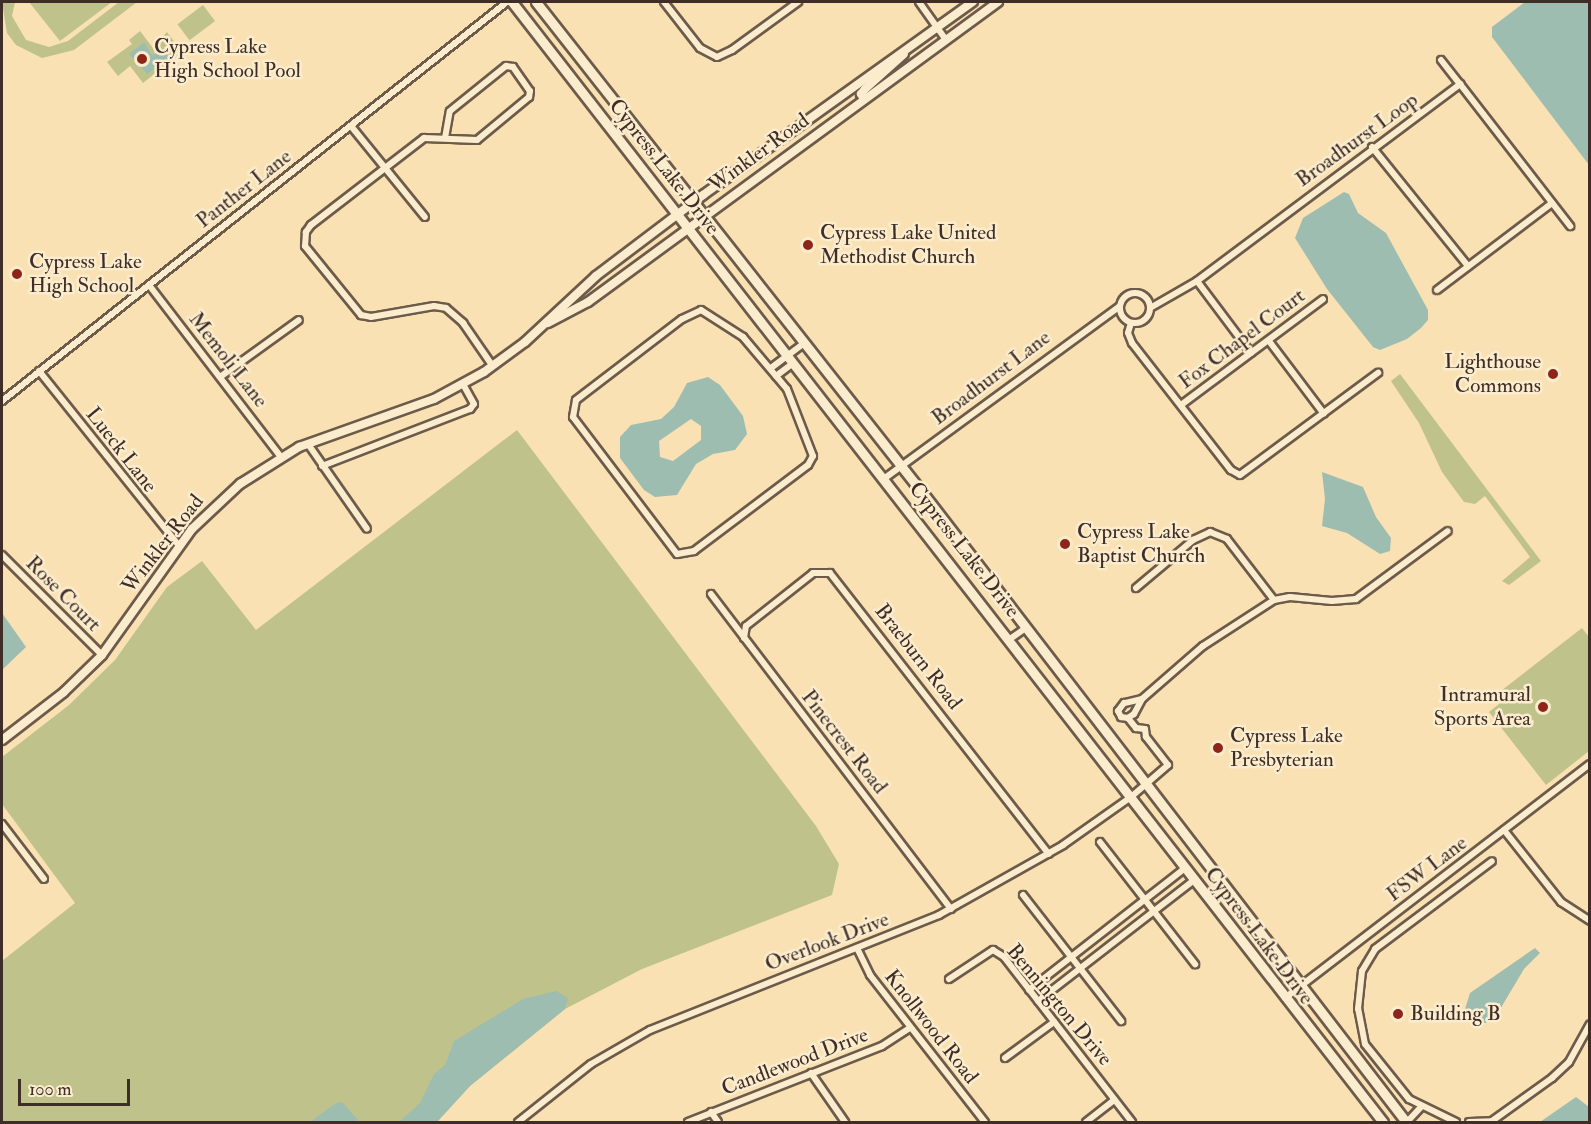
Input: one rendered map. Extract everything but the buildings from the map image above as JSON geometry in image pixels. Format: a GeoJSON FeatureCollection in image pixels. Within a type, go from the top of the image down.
{"type":"FeatureCollection","features":[{"type":"Feature","properties":{"kind":"main road","name":"Cypress Lake Drive"},"geometry":{"type":"LineString","coordinates":[[512,2],[1010,639],[1284,999],[1383,1122]]}},
{"type":"Feature","properties":{"kind":"main road","name":"Cypress Lake Drive"},"geometry":{"type":"LineString","coordinates":[[536,2],[802,345],[1026,628],[1299,987],[1406,1122]]}},
{"type":"Feature","properties":{"kind":"street","name":"Panther Lane"},"geometry":{"type":"LineString","coordinates":[[2,401],[507,2]]}},
{"type":"Feature","properties":{"kind":"street"},"geometry":{"type":"LineString","coordinates":[[664,2],[700,48],[717,57],[732,50],[798,2]]}},
{"type":"Feature","properties":{"kind":"street"},"geometry":{"type":"LineString","coordinates":[[920,2],[946,40]]}},
{"type":"Feature","properties":{"kind":"street","name":"Winkler Road"},"geometry":{"type":"LineString","coordinates":[[2,740],[64,692],[102,655],[179,546],[224,497],[280,456],[464,384],[492,365],[596,276],[692,203],[973,2]]}},
{"type":"Feature","properties":{"kind":"street","name":"Winkler Road"},"geometry":{"type":"LineString","coordinates":[[539,327],[588,302],[998,2]]}},
{"type":"Feature","properties":{"kind":"street"},"geometry":{"type":"LineString","coordinates":[[864,99],[861,94],[865,88],[898,63],[909,48]]}},
{"type":"Feature","properties":{"kind":"street"},"geometry":{"type":"LineString","coordinates":[[1442,60],[1570,226]]}},
{"type":"Feature","properties":{"kind":"street"},"geometry":{"type":"LineString","coordinates":[[445,138],[450,111],[506,66],[513,68],[530,91],[529,97],[477,140],[424,138],[308,228],[304,242],[307,251],[361,315],[371,317],[434,306],[446,308],[463,323],[492,365]]}},
{"type":"Feature","properties":{"kind":"street","name":"Broadhurst Loop"},"geometry":{"type":"LineString","coordinates":[[1131,323],[1147,318],[1150,308],[1197,281],[1372,147],[1460,84]]}},
{"type":"Feature","properties":{"kind":"street"},"geometry":{"type":"LineString","coordinates":[[351,126],[425,217]]}},
{"type":"Feature","properties":{"kind":"street"},"geometry":{"type":"LineString","coordinates":[[1372,147],[1468,266]]}},
{"type":"Feature","properties":{"kind":"street"},"geometry":{"type":"LineString","coordinates":[[1437,290],[1552,203]]}},
{"type":"Feature","properties":{"kind":"street"},"geometry":{"type":"LineString","coordinates":[[1197,281],[1251,353]]}},
{"type":"Feature","properties":{"kind":"street","name":"Memoli Lane"},"geometry":{"type":"LineString","coordinates":[[149,285],[280,456]]}},
{"type":"Feature","properties":{"kind":"street"},"geometry":{"type":"LineString","coordinates":[[1150,308],[1147,298],[1138,293],[1123,298],[1119,307],[1122,318],[1131,323],[1128,333],[1132,343],[1231,470],[1240,475],[1378,374]]}},
{"type":"Feature","properties":{"kind":"street","name":"Fox Chapel Court"},"geometry":{"type":"LineString","coordinates":[[1181,405],[1323,299]]}},
{"type":"Feature","properties":{"kind":"street","name":"Broadhurst Lane"},"geometry":{"type":"LineString","coordinates":[[885,478],[1119,307]]}},
{"type":"Feature","properties":{"kind":"street"},"geometry":{"type":"LineString","coordinates":[[701,310],[743,337],[771,368],[787,389],[813,456],[808,465],[686,554],[677,554],[573,417],[576,400],[682,319],[701,310]]}},
{"type":"Feature","properties":{"kind":"street"},"geometry":{"type":"LineString","coordinates":[[220,377],[298,320]]}},
{"type":"Feature","properties":{"kind":"street"},"geometry":{"type":"LineString","coordinates":[[1269,341],[1324,414]]}},
{"type":"Feature","properties":{"kind":"street"},"geometry":{"type":"LineString","coordinates":[[776,376],[802,345]]}},
{"type":"Feature","properties":{"kind":"street"},"geometry":{"type":"LineString","coordinates":[[771,368],[790,360]]}},
{"type":"Feature","properties":{"kind":"street","name":"Lueck Lane"},"geometry":{"type":"LineString","coordinates":[[39,371],[179,546]]}},
{"type":"Feature","properties":{"kind":"street"},"geometry":{"type":"LineString","coordinates":[[322,466],[470,409],[474,404],[464,384]]}},
{"type":"Feature","properties":{"kind":"street"},"geometry":{"type":"LineString","coordinates":[[308,444],[367,529]]}},
{"type":"Feature","properties":{"kind":"street"},"geometry":{"type":"LineString","coordinates":[[1142,699],[1120,706],[1119,714],[1128,718],[1142,699],[1203,646],[1274,600],[1290,597],[1332,601],[1356,599],[1448,531]]}},
{"type":"Feature","properties":{"kind":"street"},"geometry":{"type":"LineString","coordinates":[[1136,588],[1193,540],[1210,532],[1227,539],[1274,600]]}},
{"type":"Feature","properties":{"kind":"street","name":"Rose Court"},"geometry":{"type":"LineString","coordinates":[[2,555],[102,655]]}},
{"type":"Feature","properties":{"kind":"street","name":"Braeburn Road"},"geometry":{"type":"LineString","coordinates":[[744,638],[746,626],[813,573],[830,573],[1049,854]]}},
{"type":"Feature","properties":{"kind":"street","name":"Pinecrest Road"},"geometry":{"type":"LineString","coordinates":[[711,594],[951,909]]}},
{"type":"Feature","properties":{"kind":"street"},"geometry":{"type":"LineString","coordinates":[[1010,639],[1026,628]]}},
{"type":"Feature","properties":{"kind":"street","name":"Overlook Drive"},"geometry":{"type":"LineString","coordinates":[[518,1122],[591,1064],[650,1030],[951,909],[1049,854],[1131,797],[1143,784],[1168,765],[1146,737],[1146,729],[1136,728],[1128,718]]}},
{"type":"Feature","properties":{"kind":"street","name":"FSW Lane"},"geometry":{"type":"LineString","coordinates":[[1284,999],[1590,765]]}},
{"type":"Feature","properties":{"kind":"street"},"geometry":{"type":"LineString","coordinates":[[2,825],[44,879]]}},
{"type":"Feature","properties":{"kind":"street"},"geometry":{"type":"LineString","coordinates":[[1504,830],[1561,902],[1590,921]]}},
{"type":"Feature","properties":{"kind":"street"},"geometry":{"type":"LineString","coordinates":[[1100,842],[1195,964]]}},
{"type":"Feature","properties":{"kind":"street"},"geometry":{"type":"LineString","coordinates":[[1456,1122],[1421,1107],[1409,1099],[1375,1059],[1360,1030],[1358,1009],[1362,972],[1375,949],[1492,861]]}},
{"type":"Feature","properties":{"kind":"street"},"geometry":{"type":"LineString","coordinates":[[1029,990],[1185,868]]}},
{"type":"Feature","properties":{"kind":"street"},"geometry":{"type":"LineString","coordinates":[[1038,1001],[1194,880]]}},
{"type":"Feature","properties":{"kind":"street"},"geometry":{"type":"LineString","coordinates":[[1421,894],[1430,907]]}},
{"type":"Feature","properties":{"kind":"street"},"geometry":{"type":"LineString","coordinates":[[1023,895],[1121,1021]]}},
{"type":"Feature","properties":{"kind":"street","name":"Knollwood Road"},"geometry":{"type":"LineString","coordinates":[[857,948],[870,975],[986,1122]]}},
{"type":"Feature","properties":{"kind":"street","name":"Bennington Drive"},"geometry":{"type":"LineString","coordinates":[[949,979],[993,950],[1038,1001],[1132,1122]]}},
{"type":"Feature","properties":{"kind":"street"},"geometry":{"type":"LineString","coordinates":[[1005,1058],[1054,1022]]}},
{"type":"Feature","properties":{"kind":"street"},"geometry":{"type":"LineString","coordinates":[[1469,1122],[1492,1121],[1552,1078],[1569,1062],[1590,1024]]}},
{"type":"Feature","properties":{"kind":"street","name":"Candlewood Drive"},"geometry":{"type":"LineString","coordinates":[[688,1122],[891,1042],[910,1028]]}},
{"type":"Feature","properties":{"kind":"street"},"geometry":{"type":"LineString","coordinates":[[811,1072],[845,1122]]}},
{"type":"Feature","properties":{"kind":"street"},"geometry":{"type":"LineString","coordinates":[[1086,1122],[1114,1100]]}},
{"type":"Feature","properties":{"kind":"street"},"geometry":{"type":"LineString","coordinates":[[1406,1122],[1421,1107]]}},
{"type":"Feature","properties":{"kind":"street"},"geometry":{"type":"LineString","coordinates":[[711,1112],[718,1122]]}},
{"type":"Feature","properties":{"kind":"green space"},"geometry":{"type":"Polygon","coordinates":[[[2,2],[15,2],[12,16],[26,40],[49,47],[68,41],[119,2],[137,2],[74,50],[42,58],[16,45],[7,33],[2,2]]]}},
{"type":"Feature","properties":{"kind":"green space"},"geometry":{"type":"Polygon","coordinates":[[[29,2],[112,2],[60,41],[29,2]]]}},
{"type":"Feature","properties":{"kind":"green space"},"geometry":{"type":"Polygon","coordinates":[[[203,5],[215,21],[189,40],[177,24],[203,5]]]}},
{"type":"Feature","properties":{"kind":"green space","name":"Cypress Lake High School Pool"},"geometry":{"type":"Polygon","coordinates":[[[140,31],[153,48],[167,32],[178,47],[174,51],[177,56],[143,83],[130,66],[118,76],[107,62],[132,44],[129,40],[140,31]]]}},
{"type":"Feature","properties":{"kind":"green space"},"geometry":{"type":"Polygon","coordinates":[[[1400,374],[1541,561],[1509,585],[1502,581],[1530,557],[1485,496],[1475,504],[1464,502],[1442,472],[1419,423],[1391,381],[1400,374]]]}},
{"type":"Feature","properties":{"kind":"green space"},"geometry":{"type":"Polygon","coordinates":[[[517,430],[816,826],[839,864],[832,895],[642,969],[565,1009],[470,1086],[437,1122],[2,1122],[2,961],[75,903],[2,804],[2,757],[69,705],[115,660],[167,587],[202,561],[256,630],[517,430]]]}},
{"type":"Feature","properties":{"kind":"green space","name":"Intramural Sports Area"},"geometry":{"type":"Polygon","coordinates":[[[1582,628],[1589,637],[1589,751],[1546,785],[1489,712],[1503,701],[1497,694],[1582,628]]]}},
{"type":"Feature","properties":{"kind":"shaded area"},"geometry":{"type":"Polygon","coordinates":[[[1525,2],[1589,2],[1589,165],[1492,37],[1492,27],[1525,2]]]}},
{"type":"Feature","properties":{"kind":"shaded area"},"geometry":{"type":"Polygon","coordinates":[[[144,42],[152,55],[162,48],[169,57],[147,74],[129,54],[144,42]]]}},
{"type":"Feature","properties":{"kind":"shaded area"},"geometry":{"type":"Polygon","coordinates":[[[1344,192],[1349,194],[1358,213],[1386,233],[1428,310],[1428,320],[1421,328],[1407,339],[1380,350],[1373,347],[1327,289],[1295,238],[1303,218],[1344,192]]]}},
{"type":"Feature","properties":{"kind":"shaded area"},"geometry":{"type":"Polygon","coordinates":[[[708,377],[720,385],[743,416],[747,434],[735,450],[713,454],[696,464],[677,495],[655,497],[644,490],[620,458],[620,437],[631,425],[661,419],[674,407],[687,383],[708,377]],[[691,419],[659,441],[660,457],[673,461],[701,440],[701,426],[691,419]]]}},
{"type":"Feature","properties":{"kind":"shaded area"},"geometry":{"type":"Polygon","coordinates":[[[1322,472],[1363,487],[1376,517],[1391,538],[1390,551],[1380,554],[1347,533],[1322,526],[1325,499],[1322,472]]]}},
{"type":"Feature","properties":{"kind":"shaded area"},"geometry":{"type":"Polygon","coordinates":[[[2,613],[26,647],[2,670],[2,613]]]}},
{"type":"Feature","properties":{"kind":"shaded area"},"geometry":{"type":"Polygon","coordinates":[[[1535,948],[1540,953],[1524,969],[1499,1011],[1486,1023],[1472,1022],[1465,1009],[1470,993],[1535,948]]]}},
{"type":"Feature","properties":{"kind":"shaded area"},"geometry":{"type":"Polygon","coordinates":[[[556,991],[568,998],[565,1009],[470,1086],[437,1122],[399,1122],[420,1103],[434,1074],[445,1065],[454,1041],[523,999],[556,991]]]}},
{"type":"Feature","properties":{"kind":"shaded area"},"geometry":{"type":"Polygon","coordinates":[[[1576,1097],[1589,1107],[1589,1122],[1540,1122],[1576,1097]]]}},
{"type":"Feature","properties":{"kind":"shaded area"},"geometry":{"type":"Polygon","coordinates":[[[342,1102],[360,1122],[310,1122],[336,1103],[342,1102]]]}},
{"type":"Feature","properties":{"kind":"place","name":"Cypress Lake High School Pool"},"geometry":{"type":"Point","coordinates":[142,59]}},
{"type":"Feature","properties":{"kind":"place","name":"Cypress Lake United Methodist Church"},"geometry":{"type":"Point","coordinates":[808,245]}},
{"type":"Feature","properties":{"kind":"place","name":"Cypress Lake High School"},"geometry":{"type":"Point","coordinates":[17,274]}},
{"type":"Feature","properties":{"kind":"place","name":"Lighthouse Commons"},"geometry":{"type":"Point","coordinates":[1553,374]}},
{"type":"Feature","properties":{"kind":"place","name":"Cypress Lake Baptist Church"},"geometry":{"type":"Point","coordinates":[1065,544]}},
{"type":"Feature","properties":{"kind":"place","name":"Intramural Sports Area"},"geometry":{"type":"Point","coordinates":[1543,707]}},
{"type":"Feature","properties":{"kind":"place","name":"Cypress Lake Presbyterian"},"geometry":{"type":"Point","coordinates":[1218,748]}},
{"type":"Feature","properties":{"kind":"place","name":"Building B"},"geometry":{"type":"Point","coordinates":[1398,1014]}}]}
